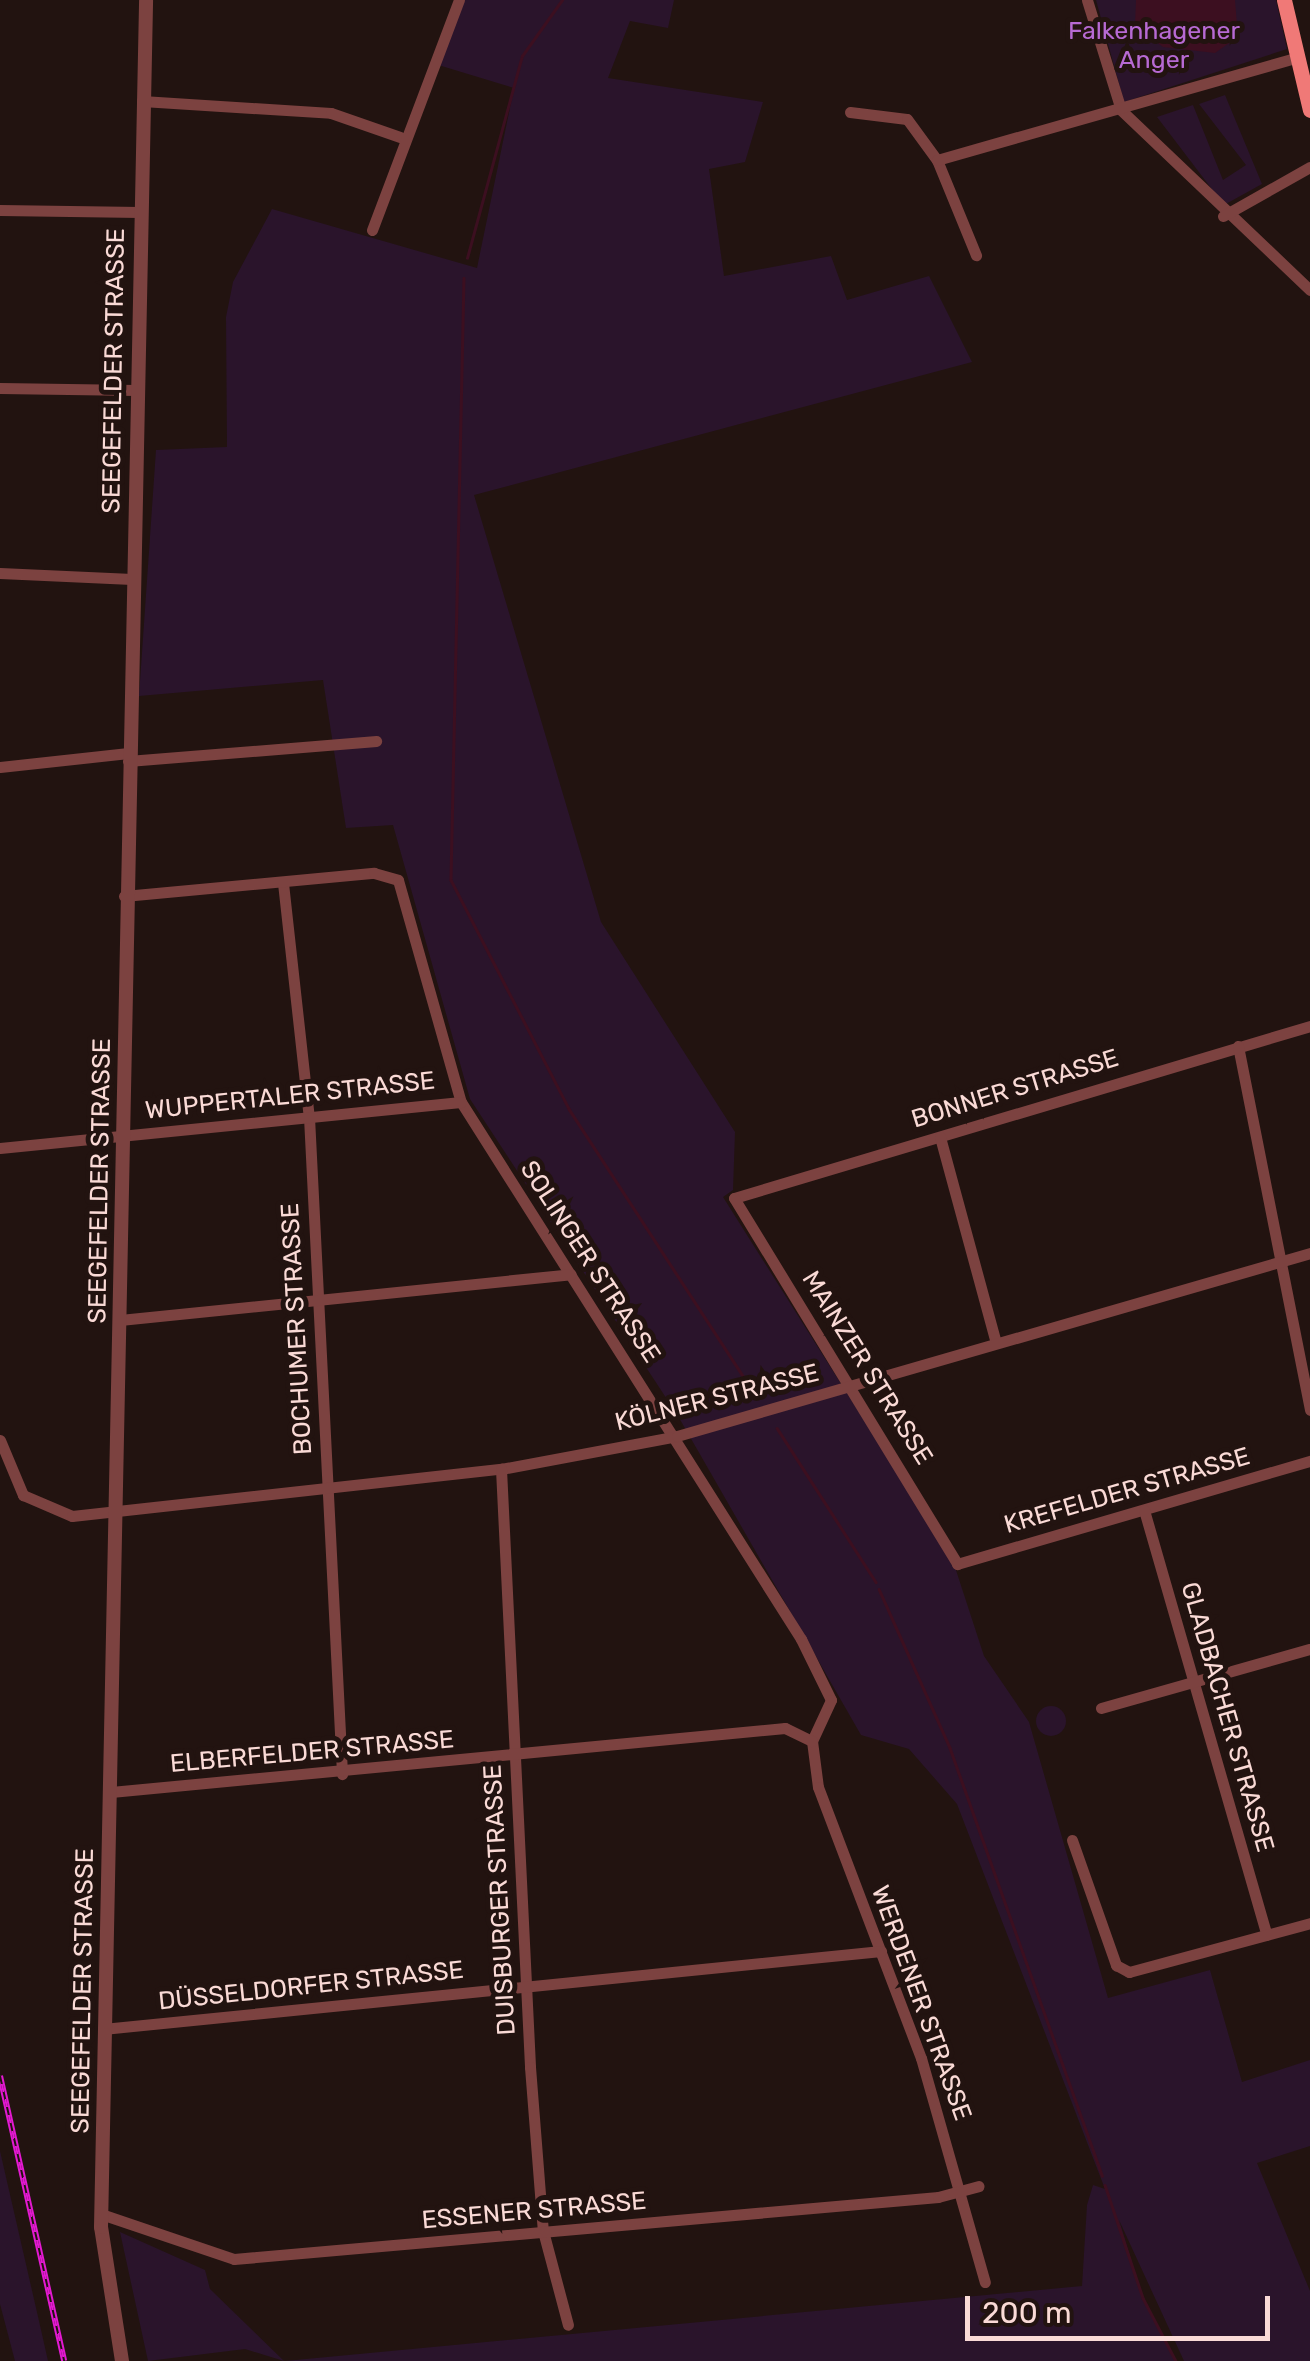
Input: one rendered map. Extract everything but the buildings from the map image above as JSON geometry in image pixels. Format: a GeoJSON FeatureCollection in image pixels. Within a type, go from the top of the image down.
{"type":"FeatureCollection","features":[{"type":"Feature","properties":{"kind":"main road"},"geometry":{"type":"LineString","coordinates":[[1284,0],[1310,110]]}},
{"type":"Feature","properties":{"kind":"street","name":"SEEGEFELDER STRASSE"},"geometry":{"type":"LineString","coordinates":[[122,2361],[101,2214],[119,1510],[124,896],[146,0]]}},
{"type":"Feature","properties":{"kind":"street"},"geometry":{"type":"LineString","coordinates":[[372,230],[400,138],[460,0]]}},
{"type":"Feature","properties":{"kind":"street"},"geometry":{"type":"LineString","coordinates":[[1087,0],[1121,110],[1223,216],[1310,290]]}},
{"type":"Feature","properties":{"kind":"street"},"geometry":{"type":"LineString","coordinates":[[937,160],[1298,57]]}},
{"type":"Feature","properties":{"kind":"street"},"geometry":{"type":"LineString","coordinates":[[142,102],[331,113],[400,138]]}},
{"type":"Feature","properties":{"kind":"street"},"geometry":{"type":"LineString","coordinates":[[850,112],[907,118],[937,160],[976,255]]}},
{"type":"Feature","properties":{"kind":"street"},"geometry":{"type":"LineString","coordinates":[[1223,216],[1310,168]]}},
{"type":"Feature","properties":{"kind":"street"},"geometry":{"type":"LineString","coordinates":[[0,210],[140,212]]}},
{"type":"Feature","properties":{"kind":"street"},"geometry":{"type":"LineString","coordinates":[[0,388],[136,390]]}},
{"type":"Feature","properties":{"kind":"street"},"geometry":{"type":"LineString","coordinates":[[0,574],[132,579]]}},
{"type":"Feature","properties":{"kind":"street"},"geometry":{"type":"LineString","coordinates":[[0,767],[376,741]]}},
{"type":"Feature","properties":{"kind":"street","name":"SOLINGER STRASSE"},"geometry":{"type":"LineString","coordinates":[[283,882],[374,873],[403,888],[460,1102],[677,1436],[831,1700],[812,1741]]}},
{"type":"Feature","properties":{"kind":"street"},"geometry":{"type":"LineString","coordinates":[[124,896],[283,882]]}},
{"type":"Feature","properties":{"kind":"street","name":"BOCHUMER STRASSE"},"geometry":{"type":"LineString","coordinates":[[283,882],[309,1117],[342,1774]]}},
{"type":"Feature","properties":{"kind":"street","name":"BONNER STRASSE"},"geometry":{"type":"LineString","coordinates":[[734,1198],[1310,1026]]}},
{"type":"Feature","properties":{"kind":"street"},"geometry":{"type":"LineString","coordinates":[[1238,1046],[1310,1410]]}},
{"type":"Feature","properties":{"kind":"street","name":"WUPPERTALER STRASSE"},"geometry":{"type":"LineString","coordinates":[[0,1148],[460,1102]]}},
{"type":"Feature","properties":{"kind":"street"},"geometry":{"type":"LineString","coordinates":[[940,1136],[996,1342]]}},
{"type":"Feature","properties":{"kind":"street","name":"MAINZER STRASSE"},"geometry":{"type":"LineString","coordinates":[[734,1198],[854,1387],[957,1564]]}},
{"type":"Feature","properties":{"kind":"street","name":"KÖLNER STRASSE"},"geometry":{"type":"LineString","coordinates":[[0,1440],[13,1481],[38,1506],[72,1516],[501,1469],[677,1436],[1310,1253]]}},
{"type":"Feature","properties":{"kind":"street"},"geometry":{"type":"LineString","coordinates":[[120,1320],[571,1274]]}},
{"type":"Feature","properties":{"kind":"street","name":"KREFELDER STRASSE"},"geometry":{"type":"LineString","coordinates":[[957,1564],[1310,1461]]}},
{"type":"Feature","properties":{"kind":"street","name":"DUISBURGER STRASSE"},"geometry":{"type":"LineString","coordinates":[[501,1469],[524,1988],[544,2231],[568,2325]]}},
{"type":"Feature","properties":{"kind":"street","name":"GLADBACHER STRASSE"},"geometry":{"type":"LineString","coordinates":[[1144,1510],[1267,1935]]}},
{"type":"Feature","properties":{"kind":"street"},"geometry":{"type":"LineString","coordinates":[[1100,1708],[1310,1649]]}},
{"type":"Feature","properties":{"kind":"street","name":"ELBERFELDER STRASSE"},"geometry":{"type":"LineString","coordinates":[[112,1792],[342,1774],[785,1728],[812,1741]]}},
{"type":"Feature","properties":{"kind":"street","name":"WERDENER STRASSE"},"geometry":{"type":"LineString","coordinates":[[812,1741],[818,1787],[881,1950],[986,2282]]}},
{"type":"Feature","properties":{"kind":"street"},"geometry":{"type":"LineString","coordinates":[[1072,1840],[1116,1964],[1137,1973],[1310,1923]]}},
{"type":"Feature","properties":{"kind":"street","name":"DÜSSELDORFER STRASSE"},"geometry":{"type":"LineString","coordinates":[[103,2029],[881,1950]]}},
{"type":"Feature","properties":{"kind":"street","name":"ESSENER STRASSE"},"geometry":{"type":"LineString","coordinates":[[101,2214],[234,2259],[960,2191],[979,2186]]}},
{"type":"Feature","properties":{"kind":"green space"},"geometry":{"type":"Polygon","coordinates":[[[465,0],[674,0],[668,28],[630,21],[608,78],[763,102],[745,162],[709,169],[724,276],[831,256],[847,300],[929,276],[972,362],[474,495],[601,922],[735,1132],[733,1190],[723,1197],[953,1561],[984,1656],[1029,1722],[1108,1998],[1210,1970],[1242,2082],[1310,2060],[1310,2146],[1257,2163],[1310,2291],[1310,2361],[1184,2361],[1119,2220],[1143,2298],[1176,2361],[285,2361],[1082,2286],[1087,2205],[1093,2185],[1105,2189],[957,1804],[909,1749],[861,1735],[678,1416],[470,1099],[393,825],[346,828],[323,680],[139,696],[156,450],[227,447],[226,317],[233,282],[272,209],[477,268],[514,88],[435,64],[465,0]]]}},
{"type":"Feature","properties":{"kind":"green space","name":"Falkenhagener Anger"},"geometry":{"type":"Polygon","coordinates":[[[1096,0],[1276,0],[1287,49],[1124,102],[1096,0]]]}},
{"type":"Feature","properties":{"kind":"green space"},"geometry":{"type":"Polygon","coordinates":[[[1225,95],[1262,184],[1224,205],[1157,117],[1193,105],[1223,180],[1246,165],[1199,104],[1225,95]]]}},
{"type":"Feature","properties":{"kind":"green space"},"geometry":{"type":"Polygon","coordinates":[[[1051,1706],[1061,1711],[1066,1721],[1061,1731],[1051,1736],[1041,1731],[1036,1721],[1041,1711],[1051,1706]]]}},
{"type":"Feature","properties":{"kind":"green space"},"geometry":{"type":"Polygon","coordinates":[[[0,2151],[48,2361],[15,2361],[0,2304],[0,2151]]]}},
{"type":"Feature","properties":{"kind":"green space"},"geometry":{"type":"Polygon","coordinates":[[[120,2232],[205,2270],[210,2289],[284,2361],[245,2349],[148,2361],[120,2232]]]}},
{"type":"Feature","properties":{"kind":"shaded area"},"geometry":{"type":"Polygon","coordinates":[[[1136,0],[1235,0],[1238,37],[1215,53],[1163,47],[1135,25],[1136,0]]]}},
{"type":"Feature","properties":{"kind":"waterway"},"geometry":{"type":"LineString","coordinates":[[467,258],[522,56],[562,0]]}},
{"type":"Feature","properties":{"kind":"waterway"},"geometry":{"type":"LineString","coordinates":[[464,278],[451,880],[569,1109],[756,1396]]}},
{"type":"Feature","properties":{"kind":"waterway"},"geometry":{"type":"LineString","coordinates":[[777,1428],[876,1582]]}},
{"type":"Feature","properties":{"kind":"waterway"},"geometry":{"type":"LineString","coordinates":[[879,1589],[950,1748],[1102,2176]]}},
{"type":"Feature","properties":{"kind":"waterway"},"geometry":{"type":"LineString","coordinates":[[1105,2185],[1143,2298],[1176,2361]]}},
{"type":"Feature","properties":{"kind":"railway"},"geometry":{"type":"LineString","coordinates":[[0,2076],[64,2361]]}}]}
